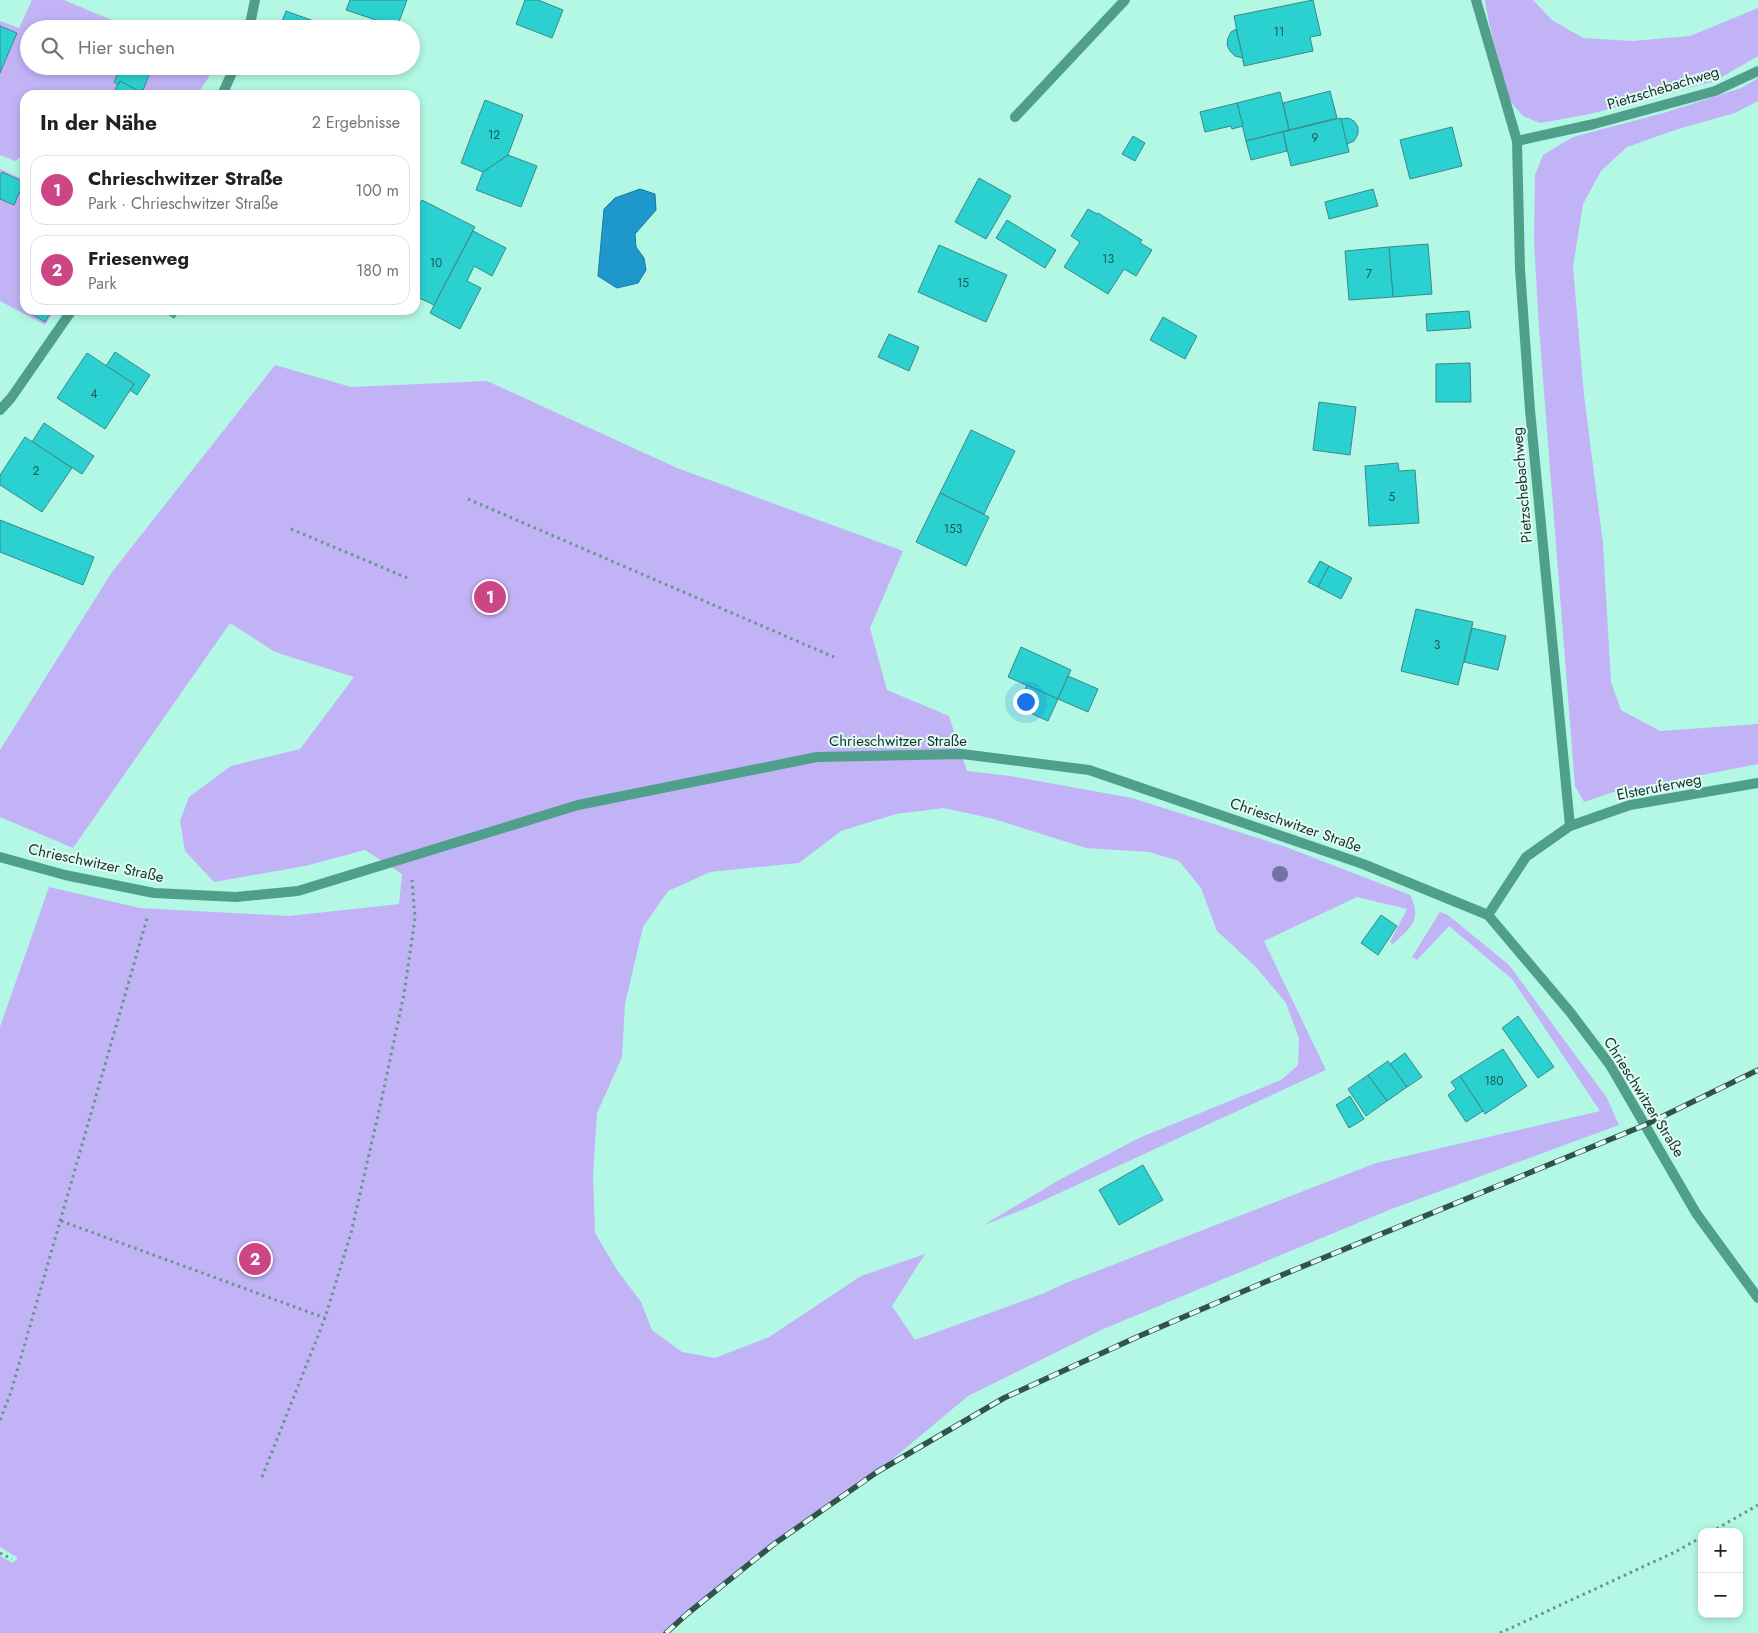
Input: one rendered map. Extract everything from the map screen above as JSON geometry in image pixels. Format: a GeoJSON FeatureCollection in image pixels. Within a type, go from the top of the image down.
{"type":"FeatureCollection","features":[{"type":"Feature","properties":{"kind":"street"},"geometry":{"type":"LineString","coordinates":[[251,20],[256,0]]}},
{"type":"Feature","properties":{"kind":"street"},"geometry":{"type":"LineString","coordinates":[[1015,116],[1125,0]]}},
{"type":"Feature","properties":{"kind":"street","name":"Pietzschebachweg"},"geometry":{"type":"LineString","coordinates":[[1476,0],[1517,141],[1520,269],[1529,401],[1570,826]]}},
{"type":"Feature","properties":{"kind":"street","name":"Pietzschebachweg"},"geometry":{"type":"LineString","coordinates":[[1517,141],[1594,124],[1715,91],[1758,71]]}},
{"type":"Feature","properties":{"kind":"street"},"geometry":{"type":"LineString","coordinates":[[224,90],[232,75]]}},
{"type":"Feature","properties":{"kind":"street"},"geometry":{"type":"LineString","coordinates":[[0,410],[11,398],[69,315]]}},
{"type":"Feature","properties":{"kind":"street","name":"Chrieschwitzer Straße"},"geometry":{"type":"LineString","coordinates":[[0,857],[65,875],[154,893],[236,897],[298,891],[578,805],[817,757],[962,754],[1088,770],[1363,864],[1488,915],[1570,1012],[1610,1065],[1696,1213],[1758,1298]]}},
{"type":"Feature","properties":{"kind":"street","name":"Elsteruferweg"},"geometry":{"type":"LineString","coordinates":[[1488,915],[1526,857],[1570,826],[1630,805],[1758,784]]}},
{"type":"Feature","properties":{"kind":"path"},"geometry":{"type":"LineString","coordinates":[[468,499],[834,657]]}},
{"type":"Feature","properties":{"kind":"path"},"geometry":{"type":"LineString","coordinates":[[291,529],[410,579]]}},
{"type":"Feature","properties":{"kind":"path"},"geometry":{"type":"LineString","coordinates":[[262,1477],[325,1318],[350,1233],[404,994],[415,918],[411,856]]}},
{"type":"Feature","properties":{"kind":"path"},"geometry":{"type":"LineString","coordinates":[[0,1420],[11,1392],[154,893]]}},
{"type":"Feature","properties":{"kind":"path"},"geometry":{"type":"LineString","coordinates":[[60,1221],[325,1318]]}},
{"type":"Feature","properties":{"kind":"path"},"geometry":{"type":"LineString","coordinates":[[1718,1528],[1758,1505]]}},
{"type":"Feature","properties":{"kind":"path"},"geometry":{"type":"LineString","coordinates":[[1500,1633],[1675,1552],[1698,1539]]}},
{"type":"Feature","properties":{"kind":"path"},"geometry":{"type":"LineString","coordinates":[[0,1553],[12,1559]]}},
{"type":"Feature","properties":{"kind":"shaded area"},"geometry":{"type":"Polygon","coordinates":[[[32,0],[64,0],[112,20],[23,20],[32,0]]]}},
{"type":"Feature","properties":{"kind":"shaded area"},"geometry":{"type":"Polygon","coordinates":[[[1485,0],[1533,0],[1552,20],[1583,38],[1632,41],[1690,36],[1758,8],[1758,56],[1715,81],[1590,114],[1540,123],[1523,116],[1509,100],[1485,0]]]}},
{"type":"Feature","properties":{"kind":"shaded area"},"geometry":{"type":"Polygon","coordinates":[[[0,21],[19,28],[20,26],[20,75],[210,75],[200,90],[20,90],[20,158],[15,161],[0,155],[0,21]]]}},
{"type":"Feature","properties":{"kind":"shaded area"},"geometry":{"type":"Polygon","coordinates":[[[1758,78],[1758,101],[1735,113],[1678,129],[1627,147],[1601,171],[1583,204],[1573,267],[1584,395],[1603,544],[1611,682],[1621,710],[1660,731],[1758,724],[1758,764],[1610,793],[1584,802],[1575,786],[1539,328],[1534,241],[1535,175],[1543,155],[1573,137],[1667,112],[1741,88],[1758,78]]]}},
{"type":"Feature","properties":{"kind":"shaded area"},"geometry":{"type":"Polygon","coordinates":[[[0,169],[20,178],[20,312],[0,301],[0,169]]]}},
{"type":"Feature","properties":{"kind":"shaded area"},"geometry":{"type":"Polygon","coordinates":[[[26,315],[52,315],[45,325],[26,315]]]}},
{"type":"Feature","properties":{"kind":"shaded area"},"geometry":{"type":"Polygon","coordinates":[[[275,365],[351,387],[487,381],[677,468],[903,551],[870,628],[887,690],[949,716],[967,771],[1010,776],[1132,798],[1286,847],[1410,895],[1414,904],[1415,917],[1413,923],[1393,944],[1390,942],[1407,909],[1357,897],[1264,941],[1326,1070],[1029,1207],[982,1226],[1059,1180],[1139,1138],[1281,1080],[1298,1065],[1299,1038],[1286,1003],[1256,967],[1217,931],[1201,888],[1179,861],[1149,852],[1086,848],[994,819],[944,808],[896,814],[841,831],[799,863],[710,872],[668,891],[643,927],[625,1004],[622,1057],[597,1113],[593,1177],[595,1233],[617,1270],[641,1302],[652,1330],[682,1352],[715,1358],[769,1337],[861,1276],[925,1254],[892,1306],[915,1340],[1042,1294],[1376,1163],[1600,1111],[1512,979],[1449,926],[1417,960],[1412,957],[1440,912],[1448,915],[1509,965],[1607,1098],[1619,1125],[1389,1210],[1101,1330],[968,1396],[877,1472],[774,1544],[666,1633],[0,1633],[0,1556],[13,1563],[18,1558],[0,1547],[0,1027],[49,887],[140,908],[289,916],[399,904],[402,874],[365,850],[305,866],[214,882],[185,851],[180,821],[189,797],[231,766],[300,749],[354,677],[275,652],[230,623],[73,848],[0,817],[0,750],[112,572],[275,365]]]}},
{"type":"Feature","properties":{"kind":"water"},"geometry":{"type":"Polygon","coordinates":[[[640,189],[655,194],[656,210],[635,234],[636,247],[644,258],[646,270],[638,283],[617,288],[598,276],[604,209],[615,198],[640,189]]]}},
{"type":"Feature","properties":{"kind":"building"},"geometry":{"type":"Polygon","coordinates":[[[350,0],[407,0],[400,20],[376,20],[346,10],[350,0]]]}},
{"type":"Feature","properties":{"kind":"building"},"geometry":{"type":"Polygon","coordinates":[[[525,0],[538,0],[563,10],[552,38],[516,24],[525,0]]]}},
{"type":"Feature","properties":{"kind":"building"},"geometry":{"type":"Polygon","coordinates":[[[1313,0],[1321,35],[1310,37],[1313,51],[1244,66],[1234,16],[1313,0]]]}},
{"type":"Feature","properties":{"kind":"building"},"geometry":{"type":"Polygon","coordinates":[[[286,11],[311,20],[282,20],[286,11]]]}},
{"type":"Feature","properties":{"kind":"building"},"geometry":{"type":"Polygon","coordinates":[[[0,26],[17,33],[0,73],[0,26]]]}},
{"type":"Feature","properties":{"kind":"building"},"geometry":{"type":"Polygon","coordinates":[[[1236,29],[1243,58],[1235,56],[1227,45],[1231,32],[1236,29]]]}},
{"type":"Feature","properties":{"kind":"building"},"geometry":{"type":"Polygon","coordinates":[[[117,75],[149,75],[143,90],[136,90],[120,81],[118,85],[114,82],[117,75]]]}},
{"type":"Feature","properties":{"kind":"building"},"geometry":{"type":"Polygon","coordinates":[[[120,81],[136,90],[115,90],[120,81]]]}},
{"type":"Feature","properties":{"kind":"building"},"geometry":{"type":"Polygon","coordinates":[[[1330,91],[1337,118],[1289,130],[1283,103],[1330,91]]]}},
{"type":"Feature","properties":{"kind":"building"},"geometry":{"type":"Polygon","coordinates":[[[1280,92],[1289,130],[1246,141],[1237,103],[1280,92]]]}},
{"type":"Feature","properties":{"kind":"building"},"geometry":{"type":"Polygon","coordinates":[[[485,100],[523,115],[508,155],[483,172],[461,163],[485,100]]]}},
{"type":"Feature","properties":{"kind":"building"},"geometry":{"type":"Polygon","coordinates":[[[1237,103],[1243,126],[1232,129],[1231,126],[1205,132],[1200,112],[1237,103]]]}},
{"type":"Feature","properties":{"kind":"building"},"geometry":{"type":"Polygon","coordinates":[[[1341,118],[1349,152],[1291,166],[1283,132],[1341,118]]]}},
{"type":"Feature","properties":{"kind":"building"},"geometry":{"type":"Polygon","coordinates":[[[1348,118],[1354,121],[1358,127],[1358,134],[1354,141],[1347,144],[1341,119],[1348,118]]]}},
{"type":"Feature","properties":{"kind":"building"},"geometry":{"type":"Polygon","coordinates":[[[1452,127],[1462,166],[1410,179],[1400,140],[1452,127]]]}},
{"type":"Feature","properties":{"kind":"building"},"geometry":{"type":"Polygon","coordinates":[[[1283,132],[1287,151],[1251,160],[1246,141],[1283,132]]]}},
{"type":"Feature","properties":{"kind":"building"},"geometry":{"type":"Polygon","coordinates":[[[1133,136],[1145,143],[1135,161],[1122,154],[1133,136]]]}},
{"type":"Feature","properties":{"kind":"building"},"geometry":{"type":"Polygon","coordinates":[[[508,155],[537,166],[521,207],[476,190],[483,172],[508,155]]]}},
{"type":"Feature","properties":{"kind":"building"},"geometry":{"type":"Polygon","coordinates":[[[2,172],[20,180],[20,191],[14,205],[0,199],[0,175],[2,172]]]}},
{"type":"Feature","properties":{"kind":"building"},"geometry":{"type":"Polygon","coordinates":[[[979,178],[1011,196],[986,239],[955,222],[979,178]]]}},
{"type":"Feature","properties":{"kind":"building"},"geometry":{"type":"Polygon","coordinates":[[[1373,189],[1378,206],[1329,219],[1325,202],[1373,189]]]}},
{"type":"Feature","properties":{"kind":"building"},"geometry":{"type":"Polygon","coordinates":[[[422,200],[475,227],[434,305],[420,298],[420,204],[422,200]]]}},
{"type":"Feature","properties":{"kind":"building"},"geometry":{"type":"Polygon","coordinates":[[[1088,209],[1098,213],[1142,240],[1140,243],[1152,250],[1136,276],[1124,269],[1108,294],[1064,267],[1080,242],[1071,236],[1088,209]]]}},
{"type":"Feature","properties":{"kind":"building"},"geometry":{"type":"Polygon","coordinates":[[[1007,220],[1056,250],[1045,268],[996,238],[1007,220]]]}},
{"type":"Feature","properties":{"kind":"building"},"geometry":{"type":"Polygon","coordinates":[[[473,231],[506,248],[492,276],[474,266],[467,281],[481,288],[460,329],[430,313],[473,231]]]}},
{"type":"Feature","properties":{"kind":"building"},"geometry":{"type":"Polygon","coordinates":[[[1428,244],[1432,294],[1393,297],[1389,247],[1428,244]]]}},
{"type":"Feature","properties":{"kind":"building"},"geometry":{"type":"Polygon","coordinates":[[[939,245],[1007,275],[986,322],[918,292],[939,245]]]}},
{"type":"Feature","properties":{"kind":"building"},"geometry":{"type":"Polygon","coordinates":[[[1389,247],[1393,297],[1349,300],[1345,251],[1389,247]]]}},
{"type":"Feature","properties":{"kind":"building"},"geometry":{"type":"Polygon","coordinates":[[[1469,311],[1471,328],[1427,331],[1426,314],[1469,311]]]}},
{"type":"Feature","properties":{"kind":"building"},"geometry":{"type":"Polygon","coordinates":[[[33,315],[49,315],[45,322],[33,315]]]}},
{"type":"Feature","properties":{"kind":"building"},"geometry":{"type":"Polygon","coordinates":[[[1163,317],[1197,336],[1185,359],[1150,340],[1163,317]]]}},
{"type":"Feature","properties":{"kind":"building"},"geometry":{"type":"Polygon","coordinates":[[[889,334],[919,347],[909,371],[878,357],[889,334]]]}},
{"type":"Feature","properties":{"kind":"building"},"geometry":{"type":"Polygon","coordinates":[[[115,352],[150,375],[137,395],[130,390],[134,384],[106,366],[115,352]]]}},
{"type":"Feature","properties":{"kind":"building"},"geometry":{"type":"Polygon","coordinates":[[[87,353],[134,384],[105,429],[57,398],[87,353]]]}},
{"type":"Feature","properties":{"kind":"building"},"geometry":{"type":"Polygon","coordinates":[[[1470,363],[1471,402],[1436,402],[1436,364],[1470,363]]]}},
{"type":"Feature","properties":{"kind":"building"},"geometry":{"type":"Polygon","coordinates":[[[1319,402],[1356,407],[1350,455],[1313,450],[1319,402]]]}},
{"type":"Feature","properties":{"kind":"building"},"geometry":{"type":"Polygon","coordinates":[[[44,423],[94,456],[82,474],[32,442],[44,423]]]}},
{"type":"Feature","properties":{"kind":"building"},"geometry":{"type":"Polygon","coordinates":[[[971,430],[1015,451],[984,514],[940,493],[971,430]]]}},
{"type":"Feature","properties":{"kind":"building"},"geometry":{"type":"Polygon","coordinates":[[[25,437],[72,468],[42,512],[0,485],[0,475],[25,437]]]}},
{"type":"Feature","properties":{"kind":"building"},"geometry":{"type":"Polygon","coordinates":[[[1398,463],[1399,471],[1415,470],[1419,523],[1369,526],[1365,466],[1398,463]]]}},
{"type":"Feature","properties":{"kind":"building"},"geometry":{"type":"Polygon","coordinates":[[[940,493],[989,517],[966,566],[916,542],[940,493]]]}},
{"type":"Feature","properties":{"kind":"building"},"geometry":{"type":"Polygon","coordinates":[[[0,520],[94,557],[83,585],[0,552],[0,520]]]}},
{"type":"Feature","properties":{"kind":"building"},"geometry":{"type":"Polygon","coordinates":[[[1320,561],[1329,566],[1318,587],[1308,582],[1320,561]]]}},
{"type":"Feature","properties":{"kind":"building"},"geometry":{"type":"Polygon","coordinates":[[[1329,566],[1352,578],[1341,599],[1318,587],[1329,566]]]}},
{"type":"Feature","properties":{"kind":"building"},"geometry":{"type":"Polygon","coordinates":[[[1416,609],[1473,622],[1458,685],[1401,671],[1416,609]]]}},
{"type":"Feature","properties":{"kind":"building"},"geometry":{"type":"Polygon","coordinates":[[[1472,628],[1506,636],[1498,670],[1464,662],[1472,628]]]}},
{"type":"Feature","properties":{"kind":"building"},"geometry":{"type":"Polygon","coordinates":[[[1021,647],[1071,670],[1058,699],[1008,677],[1021,647]]]}},
{"type":"Feature","properties":{"kind":"building"},"geometry":{"type":"Polygon","coordinates":[[[1068,676],[1098,689],[1088,712],[1058,699],[1068,676]]]}},
{"type":"Feature","properties":{"kind":"building"},"geometry":{"type":"Polygon","coordinates":[[[1027,685],[1058,699],[1048,721],[1017,707],[1027,685]]]}},
{"type":"Feature","properties":{"kind":"building"},"geometry":{"type":"Polygon","coordinates":[[[1381,915],[1397,926],[1378,955],[1361,943],[1381,915]]]}},
{"type":"Feature","properties":{"kind":"building"},"geometry":{"type":"Polygon","coordinates":[[[1518,1016],[1554,1067],[1538,1078],[1502,1028],[1518,1016]]]}},
{"type":"Feature","properties":{"kind":"building"},"geometry":{"type":"Polygon","coordinates":[[[1503,1049],[1527,1086],[1485,1114],[1460,1076],[1503,1049]]]}},
{"type":"Feature","properties":{"kind":"building"},"geometry":{"type":"Polygon","coordinates":[[[1405,1053],[1422,1077],[1407,1087],[1390,1064],[1405,1053]]]}},
{"type":"Feature","properties":{"kind":"building"},"geometry":{"type":"Polygon","coordinates":[[[1388,1061],[1407,1087],[1387,1101],[1368,1075],[1388,1061]]]}},
{"type":"Feature","properties":{"kind":"building"},"geometry":{"type":"Polygon","coordinates":[[[1368,1075],[1387,1101],[1366,1116],[1348,1089],[1368,1075]]]}},
{"type":"Feature","properties":{"kind":"building"},"geometry":{"type":"Polygon","coordinates":[[[1460,1076],[1483,1111],[1466,1122],[1448,1095],[1456,1089],[1451,1082],[1460,1076]]]}},
{"type":"Feature","properties":{"kind":"building"},"geometry":{"type":"Polygon","coordinates":[[[1350,1096],[1364,1119],[1349,1128],[1336,1105],[1350,1096]]]}},
{"type":"Feature","properties":{"kind":"building"},"geometry":{"type":"Polygon","coordinates":[[[1143,1165],[1163,1200],[1119,1225],[1099,1190],[1143,1165]]]}},
{"type":"Feature","properties":{"kind":"railway"},"geometry":{"type":"LineString","coordinates":[[666,1633],[774,1544],[877,1472],[1004,1398],[1137,1337],[1265,1282],[1645,1125],[1758,1070]]}},
{"type":"Feature","properties":{"kind":"place","name":"Chrieschwitzer Straße"},"geometry":{"type":"Point","coordinates":[490,597]}},
{"type":"Feature","properties":{"kind":"place","name":"Friesenweg"},"geometry":{"type":"Point","coordinates":[255,1259]}}]}
